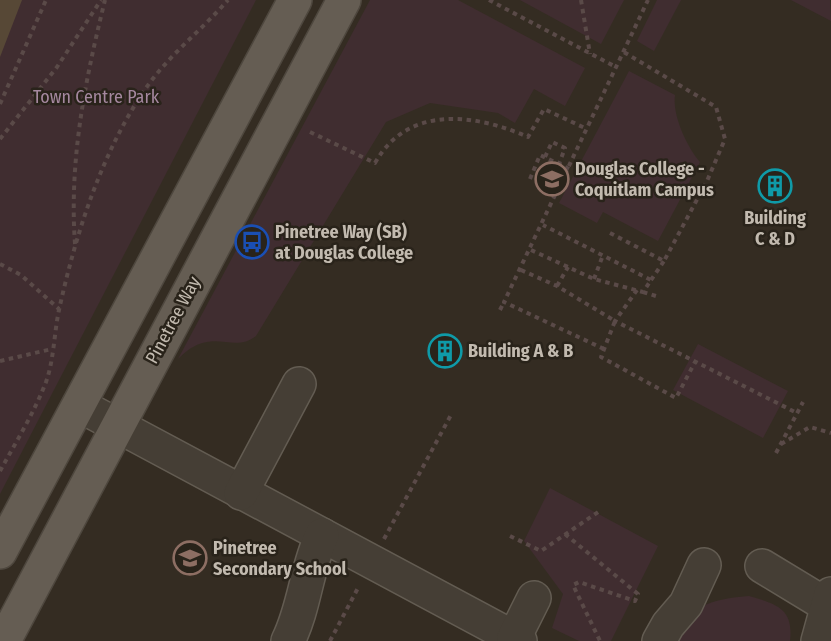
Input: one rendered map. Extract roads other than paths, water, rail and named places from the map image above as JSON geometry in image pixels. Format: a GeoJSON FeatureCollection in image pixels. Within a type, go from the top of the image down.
{"type":"FeatureCollection","features":[{"type":"Feature","properties":{"kind":"main road"},"geometry":{"type":"LineString","coordinates":[[0,552],[294,0]]}},
{"type":"Feature","properties":{"kind":"main road","name":"Pinetree Way"},"geometry":{"type":"LineString","coordinates":[[4,641],[344,0]]}},
{"type":"Feature","properties":{"kind":"lane"},"geometry":{"type":"LineString","coordinates":[[241,493],[299,384]]}},
{"type":"Feature","properties":{"kind":"lane"},"geometry":{"type":"LineString","coordinates":[[79,405],[517,639],[534,598]]}},
{"type":"Feature","properties":{"kind":"lane"},"geometry":{"type":"LineString","coordinates":[[288,641],[299,618],[310,559],[322,535]]}},
{"type":"Feature","properties":{"kind":"lane"},"geometry":{"type":"LineString","coordinates":[[659,641],[668,625],[686,604],[704,565]]}},
{"type":"Feature","properties":{"kind":"lane"},"geometry":{"type":"LineString","coordinates":[[762,566],[829,600],[818,641]]}},
{"type":"Feature","properties":{"kind":"place","name":"Douglas College - Coquitlam Campus"},"geometry":{"type":"Point","coordinates":[552,179]}},
{"type":"Feature","properties":{"kind":"place","name":"Building C & D"},"geometry":{"type":"Point","coordinates":[775,186]}},
{"type":"Feature","properties":{"kind":"place","name":"Pinetree Way (SB) at Douglas College"},"geometry":{"type":"Point","coordinates":[252,242]}},
{"type":"Feature","properties":{"kind":"place","name":"Building A & B"},"geometry":{"type":"Point","coordinates":[445,351]}},
{"type":"Feature","properties":{"kind":"place","name":"Pinetree Secondary School"},"geometry":{"type":"Point","coordinates":[190,558]}},
{"type":"Feature","properties":{"kind":"park label","name":"Town Centre Park"},"geometry":{"type":"Point","coordinates":[96,97]}}]}
